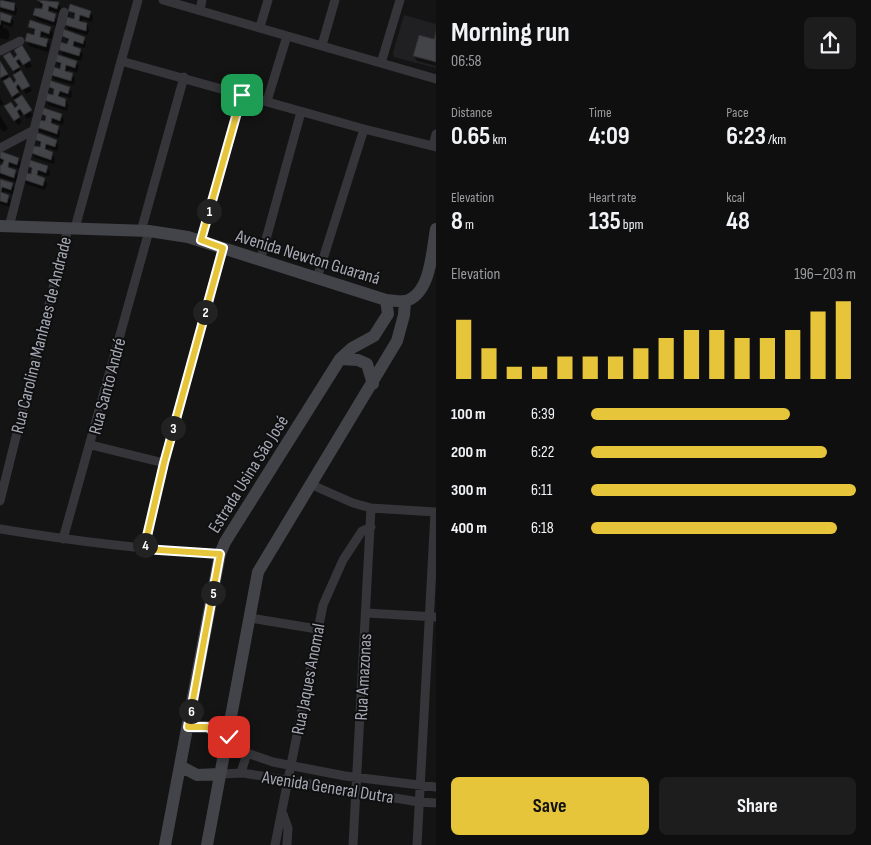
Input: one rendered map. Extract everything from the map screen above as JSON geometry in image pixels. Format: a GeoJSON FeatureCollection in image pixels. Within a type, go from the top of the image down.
{"type":"FeatureCollection","features":[{"type":"Feature","properties":{"kind":"main road","name":"Avenida Newton Guaraná"},"geometry":{"type":"LineString","coordinates":[[5,227],[145,231],[201,240],[386,300],[405,301]]}},
{"type":"Feature","properties":{"kind":"main road"},"geometry":{"type":"LineString","coordinates":[[207,845],[261,564],[312,485],[397,341],[404,315],[405,301],[419,293],[423,285],[436,229]]}},
{"type":"Feature","properties":{"kind":"main road","name":"Estrada Usina São José"},"geometry":{"type":"LineString","coordinates":[[165,845],[220,554],[225,542],[340,359],[352,348],[374,336],[388,314],[386,300]]}},
{"type":"Feature","properties":{"kind":"main road"},"geometry":{"type":"LineString","coordinates":[[340,359],[358,360],[367,364],[373,384]]}},
{"type":"Feature","properties":{"kind":"main road"},"geometry":{"type":"LineString","coordinates":[[188,727],[207,727],[229,737]]}},
{"type":"Feature","properties":{"kind":"main road"},"geometry":{"type":"LineString","coordinates":[[180,766],[197,775],[220,774]]}},
{"type":"Feature","properties":{"kind":"street","name":"Rua Carolina Manhaes de Andrade"},"geometry":{"type":"LineString","coordinates":[[0,501],[72,228],[138,0]]}},
{"type":"Feature","properties":{"kind":"street"},"geometry":{"type":"LineString","coordinates":[[163,0],[436,79]]}},
{"type":"Feature","properties":{"kind":"street"},"geometry":{"type":"LineString","coordinates":[[200,10],[202,0]]}},
{"type":"Feature","properties":{"kind":"street"},"geometry":{"type":"LineString","coordinates":[[260,27],[268,0]]}},
{"type":"Feature","properties":{"kind":"street"},"geometry":{"type":"LineString","coordinates":[[322,45],[335,0]]}},
{"type":"Feature","properties":{"kind":"street"},"geometry":{"type":"LineString","coordinates":[[381,63],[400,0]]}},
{"type":"Feature","properties":{"kind":"street"},"geometry":{"type":"LineString","coordinates":[[5,227],[34,130],[64,12]]}},
{"type":"Feature","properties":{"kind":"street"},"geometry":{"type":"LineString","coordinates":[[267,101],[287,36]]}},
{"type":"Feature","properties":{"kind":"street"},"geometry":{"type":"LineString","coordinates":[[0,51],[20,41]]}},
{"type":"Feature","properties":{"kind":"street"},"geometry":{"type":"LineString","coordinates":[[121,61],[184,77],[301,112],[435,147],[436,134]]}},
{"type":"Feature","properties":{"kind":"street","name":"Rua Santo André"},"geometry":{"type":"LineString","coordinates":[[63,540],[91,445],[184,77]]}},
{"type":"Feature","properties":{"kind":"street"},"geometry":{"type":"LineString","coordinates":[[201,240],[242,95]]}},
{"type":"Feature","properties":{"kind":"street"},"geometry":{"type":"LineString","coordinates":[[260,260],[301,112]]}},
{"type":"Feature","properties":{"kind":"street"},"geometry":{"type":"LineString","coordinates":[[317,278],[364,129]]}},
{"type":"Feature","properties":{"kind":"street"},"geometry":{"type":"LineString","coordinates":[[0,148],[34,130]]}},
{"type":"Feature","properties":{"kind":"street"},"geometry":{"type":"LineString","coordinates":[[144,549],[164,463],[223,248]]}},
{"type":"Feature","properties":{"kind":"street"},"geometry":{"type":"LineString","coordinates":[[91,445],[164,463]]}},
{"type":"Feature","properties":{"kind":"street"},"geometry":{"type":"LineString","coordinates":[[312,485],[354,504],[372,508],[436,512],[433,617],[417,845]]}},
{"type":"Feature","properties":{"kind":"street","name":"Rua Amazonas"},"geometry":{"type":"LineString","coordinates":[[354,845],[372,508]]}},
{"type":"Feature","properties":{"kind":"street","name":"Rua Jaques Anomal"},"geometry":{"type":"LineString","coordinates":[[275,845],[323,605],[337,570],[362,531],[371,527]]}},
{"type":"Feature","properties":{"kind":"street"},"geometry":{"type":"LineString","coordinates":[[0,529],[63,540],[144,549],[220,554]]}},
{"type":"Feature","properties":{"kind":"street"},"geometry":{"type":"LineString","coordinates":[[367,613],[433,617]]}},
{"type":"Feature","properties":{"kind":"street"},"geometry":{"type":"LineString","coordinates":[[250,618],[317,630]]}},
{"type":"Feature","properties":{"kind":"street","name":"Avenida General Dutra"},"geometry":{"type":"LineString","coordinates":[[229,737],[247,753],[291,766],[357,778],[436,787]]}},
{"type":"Feature","properties":{"kind":"street"},"geometry":{"type":"LineString","coordinates":[[241,774],[247,753]]}},
{"type":"Feature","properties":{"kind":"street","name":"Avenida General Dutra"},"geometry":{"type":"LineString","coordinates":[[220,774],[241,774],[288,780],[419,802],[436,803]]}},
{"type":"Feature","properties":{"kind":"street"},"geometry":{"type":"LineString","coordinates":[[282,812],[288,828],[287,845]]}},
{"type":"Feature","properties":{"kind":"shaded area"},"geometry":{"type":"Polygon","coordinates":[[[404,15],[436,24],[436,68],[394,57],[393,53],[404,15]]]}},
{"type":"Feature","properties":{"kind":"building"},"geometry":{"type":"Polygon","coordinates":[[[0,0],[15,3],[14,11],[0,7],[0,0]]]}},
{"type":"Feature","properties":{"kind":"building"},"geometry":{"type":"Polygon","coordinates":[[[37,0],[59,2],[57,9],[49,6],[48,11],[56,14],[54,22],[33,15],[35,8],[42,9],[43,4],[37,0]]]}},
{"type":"Feature","properties":{"kind":"building"},"geometry":{"type":"Polygon","coordinates":[[[70,4],[91,11],[89,18],[80,15],[79,21],[87,23],[86,31],[65,25],[67,17],[74,19],[75,13],[68,11],[70,4]]]}},
{"type":"Feature","properties":{"kind":"building"},"geometry":{"type":"Polygon","coordinates":[[[0,12],[12,16],[10,23],[1,20],[0,25],[0,12]]]}},
{"type":"Feature","properties":{"kind":"building"},"geometry":{"type":"Polygon","coordinates":[[[30,20],[51,27],[49,34],[41,31],[40,37],[48,39],[46,47],[25,41],[27,33],[34,35],[35,29],[28,27],[30,20]]]}},
{"type":"Feature","properties":{"kind":"building"},"geometry":{"type":"Polygon","coordinates":[[[63,29],[85,37],[83,44],[74,41],[73,46],[81,49],[79,56],[59,50],[60,42],[67,44],[69,39],[62,36],[63,29]]]}},
{"type":"Feature","properties":{"kind":"building"},"geometry":{"type":"Polygon","coordinates":[[[436,31],[436,62],[413,56],[419,35],[434,39],[436,31]]]}},
{"type":"Feature","properties":{"kind":"building"},"geometry":{"type":"Polygon","coordinates":[[[22,45],[31,60],[23,65],[19,59],[16,61],[20,67],[13,71],[3,56],[10,52],[14,58],[17,55],[14,50],[22,45]]]}},
{"type":"Feature","properties":{"kind":"building"},"geometry":{"type":"Polygon","coordinates":[[[56,54],[77,61],[75,68],[66,65],[65,71],[73,73],[71,81],[51,75],[53,67],[60,69],[61,63],[54,61],[56,54]]]}},
{"type":"Feature","properties":{"kind":"building"},"geometry":{"type":"Polygon","coordinates":[[[0,61],[8,74],[0,78],[0,61]]]}},
{"type":"Feature","properties":{"kind":"building"},"geometry":{"type":"Polygon","coordinates":[[[21,70],[30,86],[22,90],[18,84],[16,87],[19,92],[12,97],[3,81],[10,77],[14,83],[16,80],[13,75],[21,70]]]}},
{"type":"Feature","properties":{"kind":"building"},"geometry":{"type":"Polygon","coordinates":[[[49,80],[70,87],[68,94],[60,91],[58,96],[66,99],[65,107],[44,100],[46,93],[53,95],[54,89],[47,86],[49,80]]]}},
{"type":"Feature","properties":{"kind":"building"},"geometry":{"type":"Polygon","coordinates":[[[22,95],[32,110],[24,115],[20,109],[17,111],[20,117],[14,121],[4,106],[11,102],[15,108],[18,105],[14,100],[22,95]]]}},
{"type":"Feature","properties":{"kind":"building"},"geometry":{"type":"Polygon","coordinates":[[[41,107],[62,114],[60,121],[52,118],[51,123],[59,126],[57,134],[36,127],[38,120],[45,121],[46,116],[39,113],[41,107]]]}},
{"type":"Feature","properties":{"kind":"building"},"geometry":{"type":"Polygon","coordinates":[[[36,132],[57,140],[55,147],[46,144],[45,149],[53,152],[51,160],[31,153],[33,146],[40,147],[41,142],[34,139],[36,132]]]}},
{"type":"Feature","properties":{"kind":"building"},"geometry":{"type":"Polygon","coordinates":[[[0,151],[19,158],[17,165],[9,162],[8,167],[16,170],[14,178],[0,173],[0,165],[2,165],[4,160],[0,158],[0,151]]]}},
{"type":"Feature","properties":{"kind":"building"},"geometry":{"type":"Polygon","coordinates":[[[27,159],[48,166],[46,173],[38,170],[37,175],[45,178],[43,186],[22,179],[24,172],[31,174],[32,168],[25,165],[27,159]]]}},
{"type":"Feature","properties":{"kind":"building"},"geometry":{"type":"Polygon","coordinates":[[[0,179],[13,183],[11,190],[2,187],[1,192],[9,195],[7,203],[0,201],[0,179]]]}},
{"type":"Feature","properties":{"kind":"route"},"geometry":{"type":"LineString","coordinates":[[229,737],[207,727],[188,727],[220,554],[144,549],[164,463],[223,248],[201,240],[242,95]]}}]}
